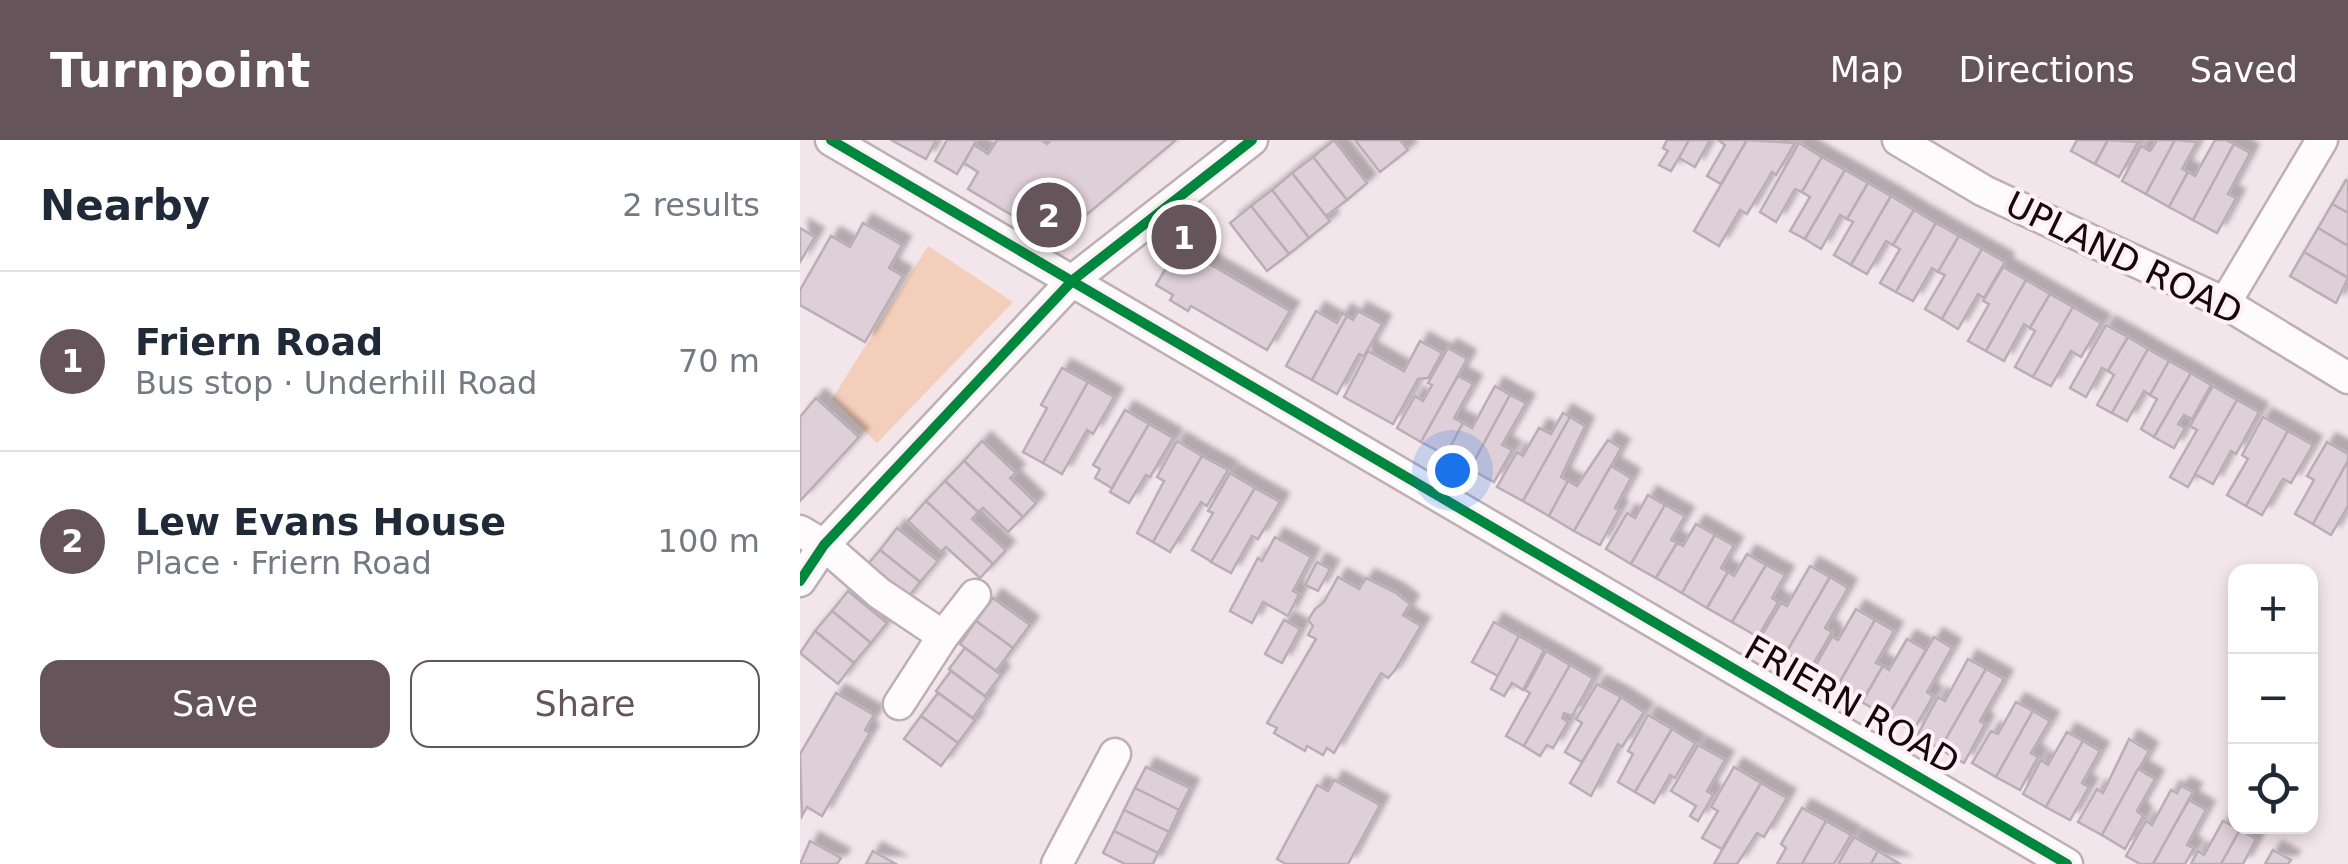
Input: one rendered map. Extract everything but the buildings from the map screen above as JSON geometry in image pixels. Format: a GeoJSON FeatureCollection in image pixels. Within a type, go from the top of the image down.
{"type":"FeatureCollection","features":[{"type":"Feature","properties":{"kind":"street"},"geometry":{"type":"LineString","coordinates":[[800,581],[812,538],[1073,280],[1252,140]]}},
{"type":"Feature","properties":{"kind":"street","name":"UPLAND ROAD"},"geometry":{"type":"LineString","coordinates":[[1898,140],[1984,191],[2225,303],[2348,378]]}},
{"type":"Feature","properties":{"kind":"street"},"geometry":{"type":"LineString","coordinates":[[2225,303],[2322,140]]}},
{"type":"Feature","properties":{"kind":"street","name":"FRIERN ROAD"},"geometry":{"type":"LineString","coordinates":[[841,143],[2067,864]]}},
{"type":"Feature","properties":{"kind":"street"},"geometry":{"type":"LineString","coordinates":[[812,538],[879,593],[943,636]]}},
{"type":"Feature","properties":{"kind":"street"},"geometry":{"type":"LineString","coordinates":[[898,704],[974,595]]}},
{"type":"Feature","properties":{"kind":"street"},"geometry":{"type":"LineString","coordinates":[[1057,864],[1115,754]]}},
{"type":"Feature","properties":{"kind":"shaded area"},"geometry":{"type":"Polygon","coordinates":[[[928,246],[1013,302],[877,443],[832,399],[928,246]]]}},
{"type":"Feature","properties":{"kind":"cycle path"},"geometry":{"type":"LineString","coordinates":[[831,140],[2067,864]]}},
{"type":"Feature","properties":{"kind":"cycle path"},"geometry":{"type":"LineString","coordinates":[[800,581],[824,545],[1073,280],[1252,140]]}},
{"type":"Feature","properties":{"kind":"place","name":"Lew Evans House"},"geometry":{"type":"Point","coordinates":[1049,215]}},
{"type":"Feature","properties":{"kind":"place","name":"Friern Road"},"geometry":{"type":"Point","coordinates":[1184,237]}}]}
